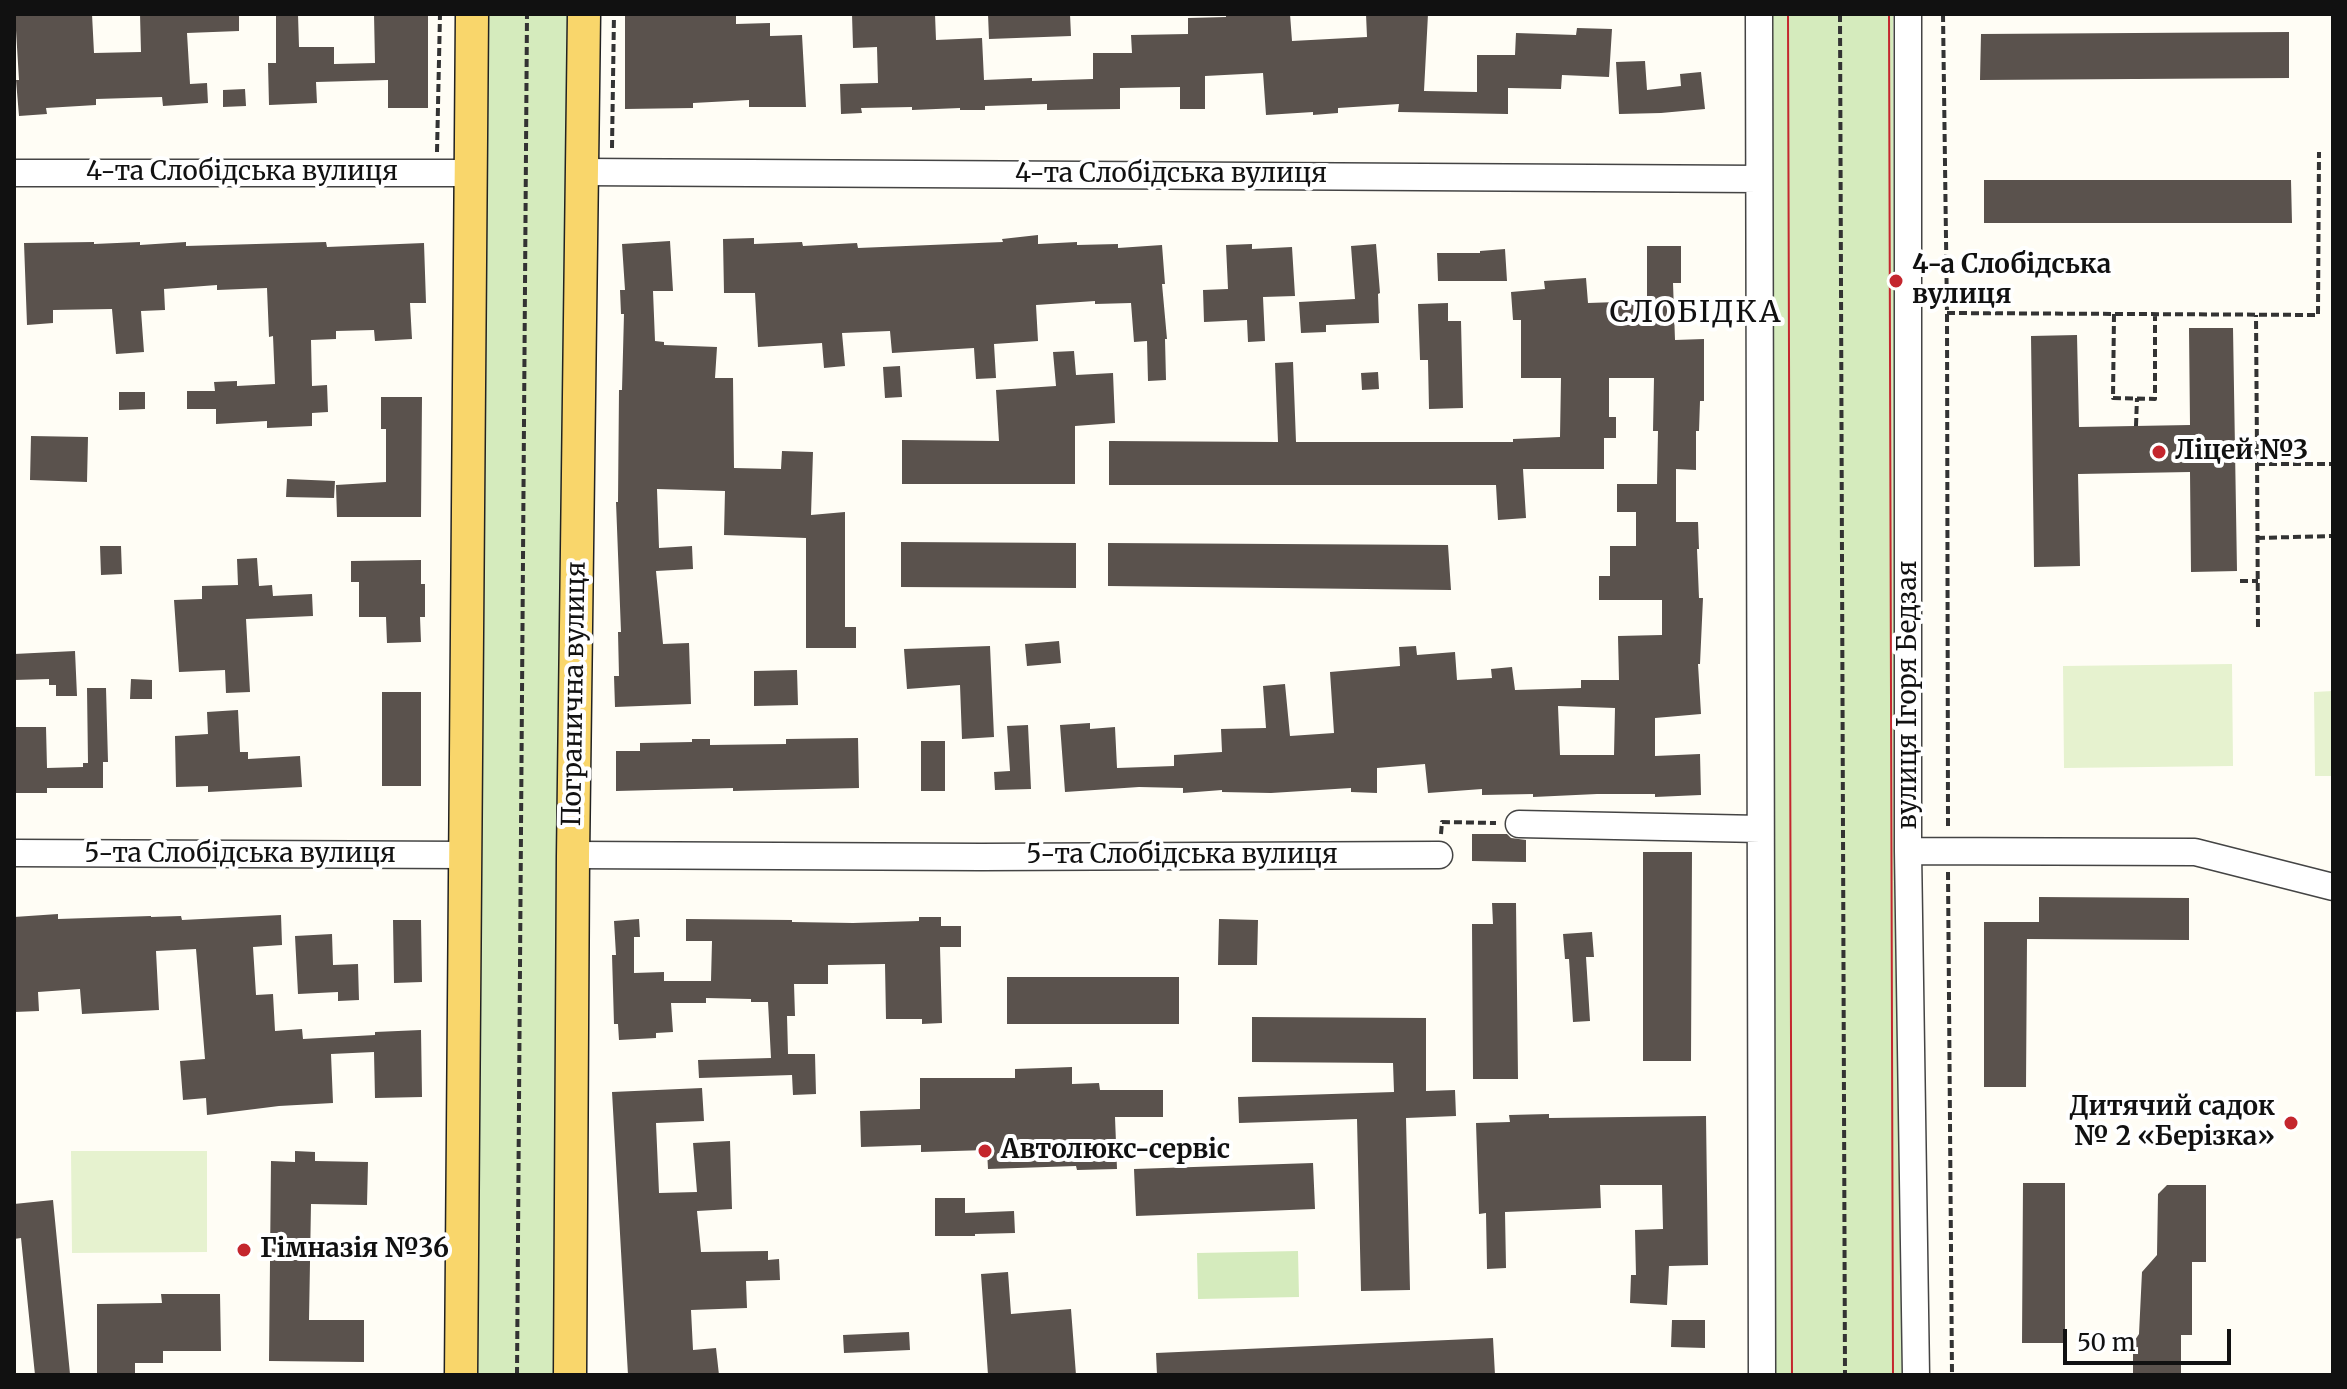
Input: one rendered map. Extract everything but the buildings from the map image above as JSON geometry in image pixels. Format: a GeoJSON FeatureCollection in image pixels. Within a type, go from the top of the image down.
{"type":"FeatureCollection","features":[{"type":"Feature","properties":{"kind":"main road"},"geometry":{"type":"LineString","coordinates":[[461,1375],[472,14]]}},
{"type":"Feature","properties":{"kind":"main road","name":"Погранична вулиця"},"geometry":{"type":"LineString","coordinates":[[570,1375],[573,855],[597,172],[584,14]]}},
{"type":"Feature","properties":{"kind":"street"},"geometry":{"type":"LineString","coordinates":[[1759,14],[1762,1375]]}},
{"type":"Feature","properties":{"kind":"street","name":"вулиця Ігоря Бедзая"},"geometry":{"type":"LineString","coordinates":[[1908,14],[1908,851],[1916,1375]]}},
{"type":"Feature","properties":{"kind":"street","name":"4-та Слобідська вулиця"},"geometry":{"type":"LineString","coordinates":[[597,172],[1759,179]]}},
{"type":"Feature","properties":{"kind":"street","name":"4-та Слобідська вулиця"},"geometry":{"type":"LineString","coordinates":[[14,173],[470,173]]}},
{"type":"Feature","properties":{"kind":"street"},"geometry":{"type":"LineString","coordinates":[[1519,824],[1760,829]]}},
{"type":"Feature","properties":{"kind":"street"},"geometry":{"type":"LineString","coordinates":[[1908,851],[2195,852],[2333,887]]}},
{"type":"Feature","properties":{"kind":"street","name":"5-та Слобідська вулиця"},"geometry":{"type":"LineString","coordinates":[[14,853],[466,855]]}},
{"type":"Feature","properties":{"kind":"street","name":"5-та Слобідська вулиця"},"geometry":{"type":"LineString","coordinates":[[573,855],[1439,855]]}},
{"type":"Feature","properties":{"kind":"path"},"geometry":{"type":"LineString","coordinates":[[436,173],[440,14]]}},
{"type":"Feature","properties":{"kind":"path"},"geometry":{"type":"LineString","coordinates":[[517,1375],[527,14]]}},
{"type":"Feature","properties":{"kind":"path"},"geometry":{"type":"LineString","coordinates":[[597,172],[614,14]]}},
{"type":"Feature","properties":{"kind":"path"},"geometry":{"type":"LineString","coordinates":[[1840,14],[1845,1375]]}},
{"type":"Feature","properties":{"kind":"path"},"geometry":{"type":"LineString","coordinates":[[1943,14],[1952,1375]]}},
{"type":"Feature","properties":{"kind":"path"},"geometry":{"type":"LineString","coordinates":[[1947,313],[2318,315],[2319,152]]}},
{"type":"Feature","properties":{"kind":"path"},"geometry":{"type":"LineString","coordinates":[[2114,314],[2113,398],[2155,399],[2155,314]]}},
{"type":"Feature","properties":{"kind":"path"},"geometry":{"type":"LineString","coordinates":[[2256,315],[2258,629]]}},
{"type":"Feature","properties":{"kind":"path"},"geometry":{"type":"LineString","coordinates":[[2136,426],[2137,398]]}},
{"type":"Feature","properties":{"kind":"path"},"geometry":{"type":"LineString","coordinates":[[2235,451],[2257,451]]}},
{"type":"Feature","properties":{"kind":"path"},"geometry":{"type":"LineString","coordinates":[[2257,464],[2333,464]]}},
{"type":"Feature","properties":{"kind":"path"},"geometry":{"type":"LineString","coordinates":[[2257,538],[2333,536]]}},
{"type":"Feature","properties":{"kind":"path"},"geometry":{"type":"LineString","coordinates":[[2240,581],[2258,581]]}},
{"type":"Feature","properties":{"kind":"path"},"geometry":{"type":"LineString","coordinates":[[1439,855],[1442,822],[1519,824]]}},
{"type":"Feature","properties":{"kind":"green space"},"geometry":{"type":"Polygon","coordinates":[[[486,14],[567,14],[555,1375],[473,1375],[486,14]]]}},
{"type":"Feature","properties":{"kind":"green space"},"geometry":{"type":"Polygon","coordinates":[[[1771,14],[1893,14],[1896,845],[1904,1375],[1772,1375],[1771,14]]]}},
{"type":"Feature","properties":{"kind":"green space"},"geometry":{"type":"Polygon","coordinates":[[[2232,664],[2233,766],[2064,768],[2063,666],[2232,664]]]}},
{"type":"Feature","properties":{"kind":"green space"},"geometry":{"type":"Polygon","coordinates":[[[2333,691],[2333,776],[2315,776],[2314,692],[2333,691]]]}},
{"type":"Feature","properties":{"kind":"green space"},"geometry":{"type":"Polygon","coordinates":[[[71,1151],[207,1151],[207,1252],[72,1253],[71,1151]]]}},
{"type":"Feature","properties":{"kind":"green space"},"geometry":{"type":"Polygon","coordinates":[[[1298,1251],[1299,1297],[1198,1299],[1197,1253],[1298,1251]]]}},
{"type":"Feature","properties":{"kind":"tram line"},"geometry":{"type":"LineString","coordinates":[[1788,14],[1792,1375]]}},
{"type":"Feature","properties":{"kind":"tram line"},"geometry":{"type":"LineString","coordinates":[[1889,14],[1893,1375]]}},
{"type":"Feature","properties":{"kind":"place","name":"4-а Слобідська вулиця"},"geometry":{"type":"Point","coordinates":[1896,281]}},
{"type":"Feature","properties":{"kind":"place","name":"Ліцей №3"},"geometry":{"type":"Point","coordinates":[2159,452]}},
{"type":"Feature","properties":{"kind":"place","name":"Дитячий садок № 2 «Берізка»"},"geometry":{"type":"Point","coordinates":[2291,1123]}},
{"type":"Feature","properties":{"kind":"place","name":"Автолюкс-сервіс"},"geometry":{"type":"Point","coordinates":[985,1151]}},
{"type":"Feature","properties":{"kind":"place","name":"Гімназія №36"},"geometry":{"type":"Point","coordinates":[244,1250]}},
{"type":"Feature","properties":{"kind":"district","name":"СЛОБІДКА"},"geometry":{"type":"Point","coordinates":[1696,314]}}]}
